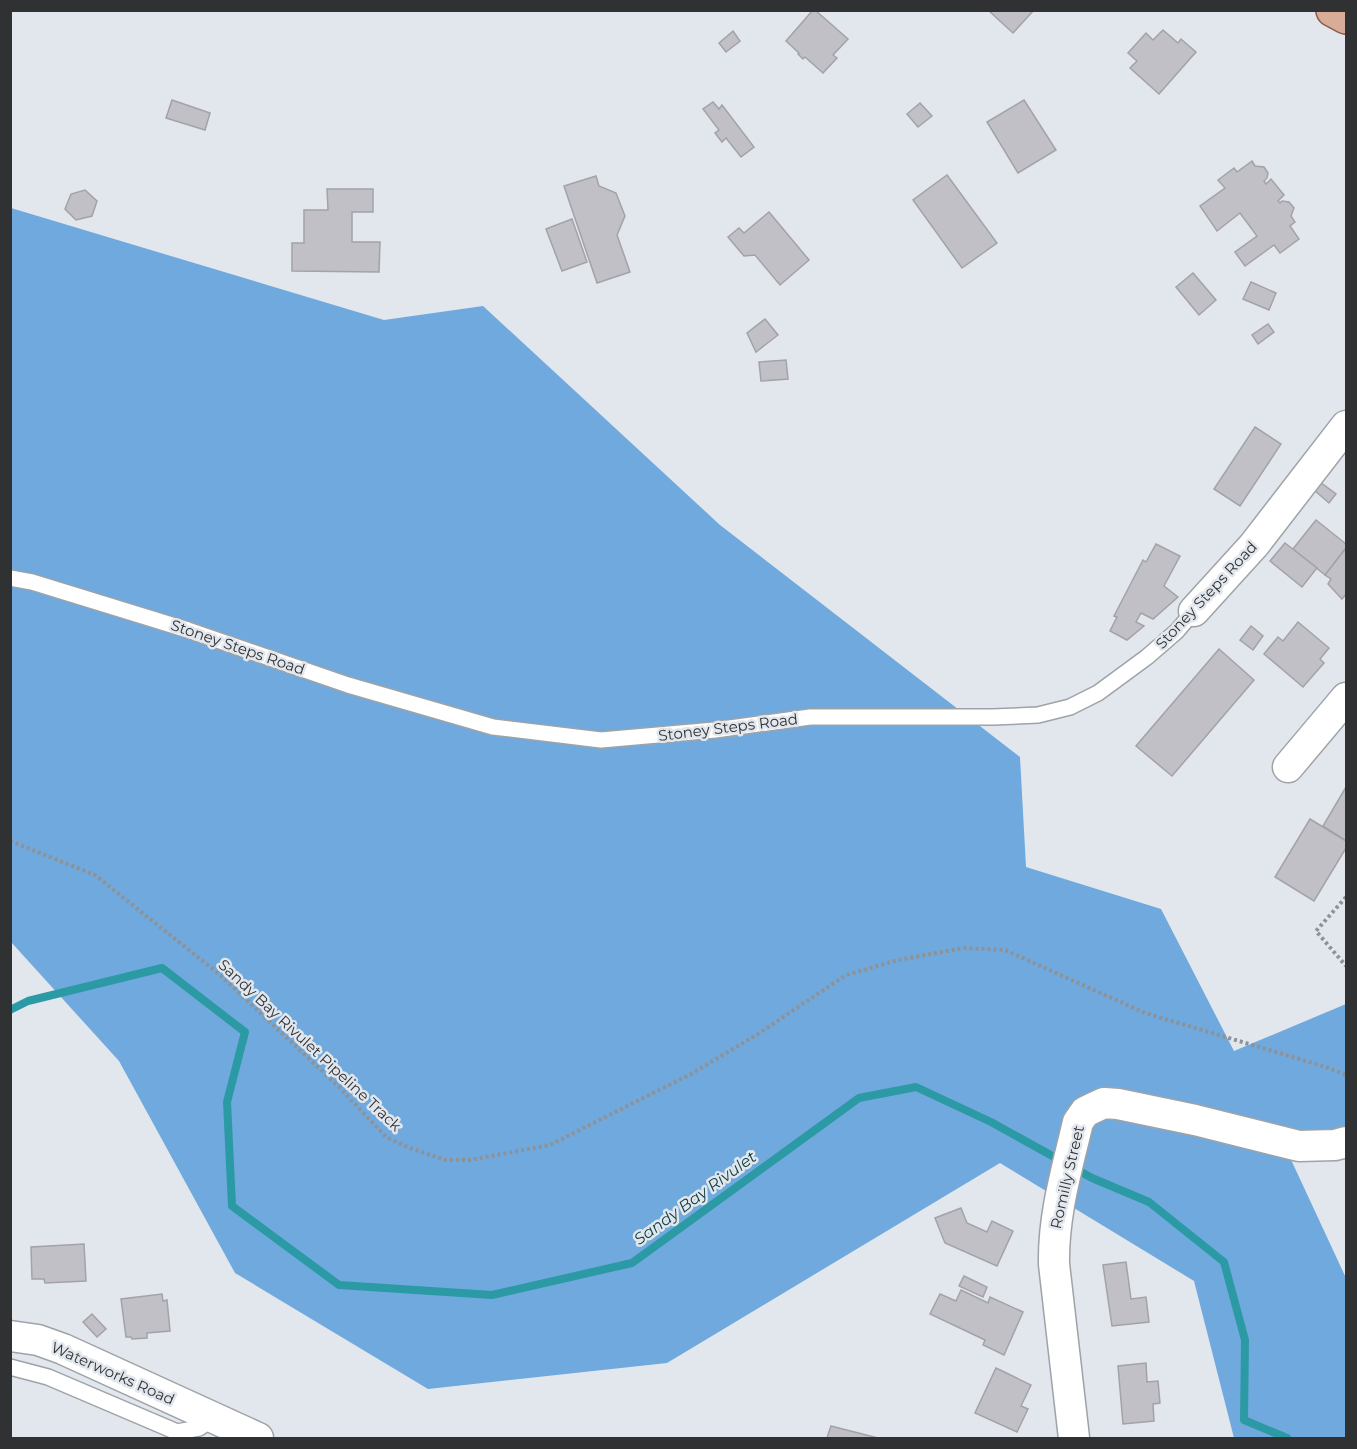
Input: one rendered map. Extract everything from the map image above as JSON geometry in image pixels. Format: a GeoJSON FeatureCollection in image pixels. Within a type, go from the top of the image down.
{"type":"FeatureCollection","features":[{"type":"Feature","properties":{"kind":"main road"},"geometry":{"type":"LineString","coordinates":[[1333,10],[1347,17]]}},
{"type":"Feature","properties":{"kind":"street","name":"Stoney Steps Road"},"geometry":{"type":"LineString","coordinates":[[1194,611],[1254,545],[1347,426]]}},
{"type":"Feature","properties":{"kind":"street"},"geometry":{"type":"LineString","coordinates":[[1288,767],[1347,698]]}},
{"type":"Feature","properties":{"kind":"street","name":"Romilly Street"},"geometry":{"type":"LineString","coordinates":[[1074,1438],[1054,1264],[1055,1221],[1078,1122],[1085,1112],[1104,1103],[1118,1104],[1195,1120],[1299,1146],[1335,1145],[1347,1142]]}},
{"type":"Feature","properties":{"kind":"street","name":"Waterworks Road"},"geometry":{"type":"LineString","coordinates":[[10,1335],[38,1340],[63,1349],[258,1438]]}},
{"type":"Feature","properties":{"kind":"lane","name":"Stoney Steps Road"},"geometry":{"type":"LineString","coordinates":[[10,578],[32,582],[177,626],[348,685],[493,727],[601,740],[715,730],[810,717],[1038,715],[1070,707],[1098,693],[1148,657],[1177,631],[1194,611]]}},
{"type":"Feature","properties":{"kind":"lane","name":"Waterworks Road"},"geometry":{"type":"LineString","coordinates":[[10,1366],[48,1377],[177,1432],[199,1428],[214,1418]]}},
{"type":"Feature","properties":{"kind":"path","name":"Sandy Bay Rivulet Pipeline Track"},"geometry":{"type":"LineString","coordinates":[[10,841],[94,875],[219,974],[387,1137],[445,1160],[470,1160],[550,1145],[691,1074],[758,1034],[846,975],[898,960],[964,948],[1005,950],[1145,1013],[1347,1075]]}},
{"type":"Feature","properties":{"kind":"path"},"geometry":{"type":"LineString","coordinates":[[1347,897],[1316,931],[1347,966]]}},
{"type":"Feature","properties":{"kind":"shaded area"},"geometry":{"type":"Polygon","coordinates":[[[11,208],[384,320],[483,306],[720,525],[1020,757],[1026,867],[1161,909],[1234,1051],[1346,1004],[1346,1131],[1280,1136],[1346,1278],[1346,1438],[1234,1438],[1194,1281],[1000,1163],[667,1363],[428,1389],[235,1273],[119,1061],[11,942],[11,208]]]}},
{"type":"Feature","properties":{"kind":"building"},"geometry":{"type":"Polygon","coordinates":[[[813,10],[848,39],[833,55],[837,58],[823,73],[805,57],[803,59],[786,41],[813,10]]]}},
{"type":"Feature","properties":{"kind":"building"},"geometry":{"type":"Polygon","coordinates":[[[988,10],[1034,10],[1013,33],[988,10]]]}},
{"type":"Feature","properties":{"kind":"building"},"geometry":{"type":"Polygon","coordinates":[[[1163,30],[1178,43],[1181,39],[1196,52],[1159,94],[1130,68],[1137,61],[1128,53],[1146,33],[1153,40],[1163,30]]]}},
{"type":"Feature","properties":{"kind":"building"},"geometry":{"type":"Polygon","coordinates":[[[733,31],[740,41],[726,52],[719,43],[733,31]]]}},
{"type":"Feature","properties":{"kind":"building"},"geometry":{"type":"Polygon","coordinates":[[[172,100],[210,113],[205,130],[166,118],[172,100]]]}},
{"type":"Feature","properties":{"kind":"building"},"geometry":{"type":"Polygon","coordinates":[[[1024,100],[1056,150],[1018,173],[987,122],[1024,100]]]}},
{"type":"Feature","properties":{"kind":"building"},"geometry":{"type":"Polygon","coordinates":[[[713,102],[719,109],[722,105],[754,147],[741,157],[726,138],[722,142],[715,133],[719,130],[703,109],[713,102]]]}},
{"type":"Feature","properties":{"kind":"building"},"geometry":{"type":"Polygon","coordinates":[[[920,103],[932,116],[918,127],[907,114],[920,103]]]}},
{"type":"Feature","properties":{"kind":"building"},"geometry":{"type":"Polygon","coordinates":[[[1252,161],[1255,166],[1264,167],[1268,173],[1264,181],[1266,184],[1271,179],[1284,195],[1278,201],[1280,203],[1289,202],[1294,208],[1291,216],[1295,222],[1290,226],[1299,239],[1280,253],[1274,245],[1245,266],[1235,252],[1257,236],[1240,213],[1217,231],[1200,206],[1225,188],[1218,180],[1234,168],[1237,172],[1252,161]]]}},
{"type":"Feature","properties":{"kind":"building"},"geometry":{"type":"Polygon","coordinates":[[[947,175],[997,243],[962,268],[913,200],[947,175]]]}},
{"type":"Feature","properties":{"kind":"building"},"geometry":{"type":"Polygon","coordinates":[[[596,176],[599,186],[616,193],[625,216],[617,235],[630,272],[597,283],[564,186],[596,176]]]}},
{"type":"Feature","properties":{"kind":"building"},"geometry":{"type":"Polygon","coordinates":[[[327,189],[373,189],[373,212],[352,212],[352,242],[380,242],[379,272],[292,271],[292,243],[304,243],[304,210],[328,210],[327,189]]]}},
{"type":"Feature","properties":{"kind":"building"},"geometry":{"type":"Polygon","coordinates":[[[85,190],[97,201],[92,216],[76,220],[65,209],[71,194],[85,190]]]}},
{"type":"Feature","properties":{"kind":"building"},"geometry":{"type":"Polygon","coordinates":[[[769,212],[809,260],[780,285],[755,255],[744,256],[728,237],[739,228],[744,233],[769,212]]]}},
{"type":"Feature","properties":{"kind":"building"},"geometry":{"type":"Polygon","coordinates":[[[572,219],[587,262],[562,271],[546,229],[572,219]]]}},
{"type":"Feature","properties":{"kind":"building"},"geometry":{"type":"Polygon","coordinates":[[[1193,273],[1216,300],[1199,315],[1176,287],[1193,273]]]}},
{"type":"Feature","properties":{"kind":"building"},"geometry":{"type":"Polygon","coordinates":[[[1251,282],[1276,293],[1269,310],[1243,299],[1251,282]]]}},
{"type":"Feature","properties":{"kind":"building"},"geometry":{"type":"Polygon","coordinates":[[[765,319],[778,335],[756,352],[747,333],[765,319]]]}},
{"type":"Feature","properties":{"kind":"building"},"geometry":{"type":"Polygon","coordinates":[[[1268,324],[1274,332],[1258,344],[1252,335],[1268,324]]]}},
{"type":"Feature","properties":{"kind":"building"},"geometry":{"type":"Polygon","coordinates":[[[786,360],[788,379],[761,381],[759,362],[786,360]]]}},
{"type":"Feature","properties":{"kind":"building"},"geometry":{"type":"Polygon","coordinates":[[[1255,427],[1281,444],[1240,506],[1214,489],[1255,427]]]}},
{"type":"Feature","properties":{"kind":"building"},"geometry":{"type":"Polygon","coordinates":[[[1320,482],[1336,494],[1329,503],[1314,490],[1320,482]]]}},
{"type":"Feature","properties":{"kind":"building"},"geometry":{"type":"Polygon","coordinates":[[[1316,520],[1346,544],[1346,548],[1325,575],[1293,549],[1316,520]]]}},
{"type":"Feature","properties":{"kind":"building"},"geometry":{"type":"Polygon","coordinates":[[[1285,543],[1317,568],[1302,587],[1270,561],[1285,543]]]}},
{"type":"Feature","properties":{"kind":"building"},"geometry":{"type":"Polygon","coordinates":[[[1156,544],[1180,556],[1164,586],[1178,597],[1153,619],[1141,613],[1136,622],[1144,626],[1127,640],[1110,631],[1117,617],[1114,616],[1143,560],[1146,562],[1156,544]]]}},
{"type":"Feature","properties":{"kind":"building"},"geometry":{"type":"Polygon","coordinates":[[[1346,548],[1346,594],[1342,599],[1328,584],[1331,579],[1325,575],[1346,548]]]}},
{"type":"Feature","properties":{"kind":"building"},"geometry":{"type":"Polygon","coordinates":[[[1298,622],[1329,648],[1320,659],[1324,663],[1303,687],[1264,654],[1278,637],[1283,641],[1298,622]]]}},
{"type":"Feature","properties":{"kind":"building"},"geometry":{"type":"Polygon","coordinates":[[[1251,626],[1263,636],[1253,650],[1240,640],[1251,626]]]}},
{"type":"Feature","properties":{"kind":"building"},"geometry":{"type":"Polygon","coordinates":[[[1219,649],[1254,680],[1172,776],[1136,746],[1219,649]]]}},
{"type":"Feature","properties":{"kind":"building"},"geometry":{"type":"Polygon","coordinates":[[[1346,787],[1346,841],[1323,826],[1346,787]]]}},
{"type":"Feature","properties":{"kind":"building"},"geometry":{"type":"Polygon","coordinates":[[[1310,819],[1346,841],[1346,848],[1314,901],[1275,877],[1310,819]]]}},
{"type":"Feature","properties":{"kind":"building"},"geometry":{"type":"Polygon","coordinates":[[[961,1208],[967,1223],[987,1232],[992,1221],[1013,1231],[997,1266],[945,1243],[935,1218],[961,1208]]]}},
{"type":"Feature","properties":{"kind":"building"},"geometry":{"type":"Polygon","coordinates":[[[84,1244],[86,1281],[45,1283],[44,1279],[32,1279],[31,1247],[84,1244]]]}},
{"type":"Feature","properties":{"kind":"building"},"geometry":{"type":"Polygon","coordinates":[[[1126,1262],[1131,1299],[1146,1297],[1149,1322],[1112,1326],[1103,1265],[1126,1262]]]}},
{"type":"Feature","properties":{"kind":"building"},"geometry":{"type":"Polygon","coordinates":[[[964,1276],[987,1287],[983,1297],[959,1286],[964,1276]]]}},
{"type":"Feature","properties":{"kind":"building"},"geometry":{"type":"Polygon","coordinates":[[[961,1290],[988,1303],[990,1297],[1023,1312],[1004,1355],[983,1345],[985,1340],[930,1314],[940,1294],[956,1301],[961,1290]]]}},
{"type":"Feature","properties":{"kind":"building"},"geometry":{"type":"Polygon","coordinates":[[[162,1294],[163,1301],[167,1300],[170,1331],[147,1333],[147,1338],[126,1337],[121,1299],[162,1294]]]}},
{"type":"Feature","properties":{"kind":"building"},"geometry":{"type":"Polygon","coordinates":[[[92,1314],[106,1329],[97,1337],[83,1322],[92,1314]]]}},
{"type":"Feature","properties":{"kind":"building"},"geometry":{"type":"Polygon","coordinates":[[[1146,1363],[1147,1382],[1158,1381],[1160,1403],[1153,1404],[1154,1421],[1123,1424],[1118,1366],[1146,1363]]]}},
{"type":"Feature","properties":{"kind":"building"},"geometry":{"type":"Polygon","coordinates":[[[996,1368],[1031,1385],[1021,1406],[1028,1409],[1017,1432],[975,1413],[996,1368]]]}},
{"type":"Feature","properties":{"kind":"building"},"geometry":{"type":"Polygon","coordinates":[[[831,1426],[878,1438],[827,1438],[831,1426]]]}},
{"type":"Feature","properties":{"kind":"waterway","name":"Sandy Bay Rivulet"},"geometry":{"type":"LineString","coordinates":[[10,1010],[28,1001],[162,968],[245,1032],[227,1102],[232,1206],[339,1285],[492,1295],[632,1263],[859,1098],[916,1087],[991,1122],[1092,1178],[1149,1202],[1224,1262],[1245,1340],[1244,1420],[1287,1438]]}}]}
